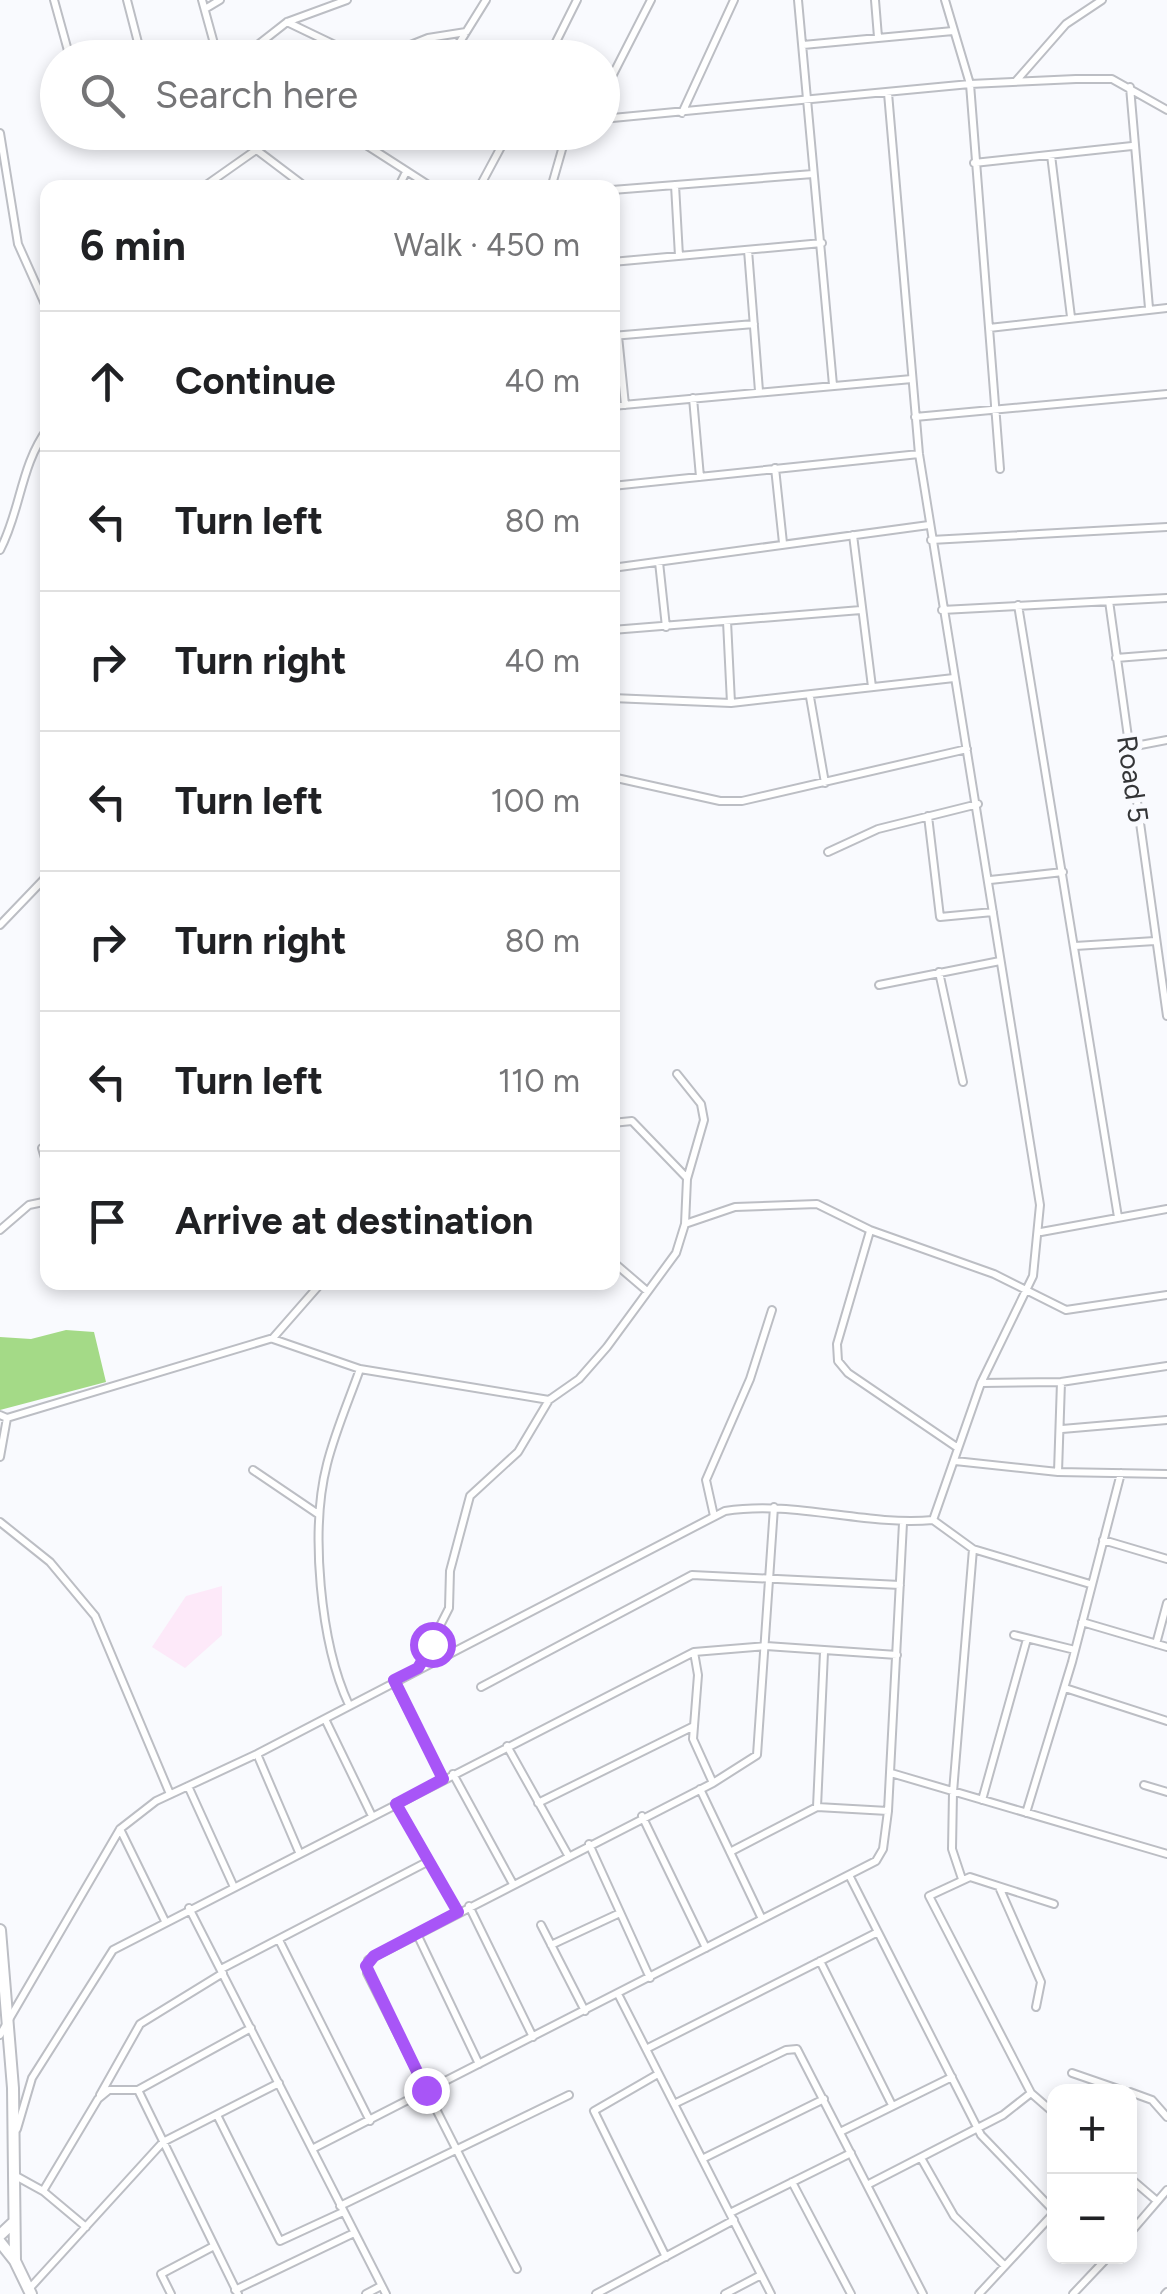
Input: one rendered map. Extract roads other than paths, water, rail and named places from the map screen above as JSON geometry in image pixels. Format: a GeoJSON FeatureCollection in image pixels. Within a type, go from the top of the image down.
{"type":"FeatureCollection","features":[{"type":"Feature","properties":{"kind":"street"},"geometry":{"type":"LineString","coordinates":[[54,0],[65,40]]}},
{"type":"Feature","properties":{"kind":"street"},"geometry":{"type":"LineString","coordinates":[[127,0],[137,40]]}},
{"type":"Feature","properties":{"kind":"street"},"geometry":{"type":"LineString","coordinates":[[213,40],[204,4],[220,0]]}},
{"type":"Feature","properties":{"kind":"street"},"geometry":{"type":"LineString","coordinates":[[264,40],[286,22],[347,0]]}},
{"type":"Feature","properties":{"kind":"street"},"geometry":{"type":"LineString","coordinates":[[461,40],[486,0]]}},
{"type":"Feature","properties":{"kind":"street"},"geometry":{"type":"LineString","coordinates":[[557,40],[576,0]]}},
{"type":"Feature","properties":{"kind":"street"},"geometry":{"type":"LineString","coordinates":[[620,61],[651,0]]}},
{"type":"Feature","properties":{"kind":"street"},"geometry":{"type":"LineString","coordinates":[[682,114],[734,0]]}},
{"type":"Feature","properties":{"kind":"street"},"geometry":{"type":"LineString","coordinates":[[798,0],[833,385]]}},
{"type":"Feature","properties":{"kind":"street"},"geometry":{"type":"LineString","coordinates":[[875,0],[878,37]]}},
{"type":"Feature","properties":{"kind":"street"},"geometry":{"type":"LineString","coordinates":[[944,0],[970,84],[1000,469]]}},
{"type":"Feature","properties":{"kind":"street"},"geometry":{"type":"LineString","coordinates":[[1015,82],[1066,24],[1102,0]]}},
{"type":"Feature","properties":{"kind":"street"},"geometry":{"type":"LineString","coordinates":[[286,22],[324,40]]}},
{"type":"Feature","properties":{"kind":"street"},"geometry":{"type":"LineString","coordinates":[[803,45],[953,31]]}},
{"type":"Feature","properties":{"kind":"street"},"geometry":{"type":"LineString","coordinates":[[423,40],[466,32]]}},
{"type":"Feature","properties":{"kind":"street"},"geometry":{"type":"LineString","coordinates":[[620,118],[810,103],[970,84],[1112,79],[1167,110]]}},
{"type":"Feature","properties":{"kind":"street"},"geometry":{"type":"LineString","coordinates":[[1130,87],[1148,308]]}},
{"type":"Feature","properties":{"kind":"street"},"geometry":{"type":"LineString","coordinates":[[888,93],[919,454],[990,880],[1041,1232],[1033,1276],[981,1383],[933,1520]]}},
{"type":"Feature","properties":{"kind":"street"},"geometry":{"type":"LineString","coordinates":[[0,133],[18,244],[40,293]]}},
{"type":"Feature","properties":{"kind":"street"},"geometry":{"type":"LineString","coordinates":[[974,163],[1132,146]]}},
{"type":"Feature","properties":{"kind":"street"},"geometry":{"type":"LineString","coordinates":[[213,180],[256,150],[296,180]]}},
{"type":"Feature","properties":{"kind":"street"},"geometry":{"type":"LineString","coordinates":[[373,150],[419,180]]}},
{"type":"Feature","properties":{"kind":"street"},"geometry":{"type":"LineString","coordinates":[[483,180],[499,150]]}},
{"type":"Feature","properties":{"kind":"street"},"geometry":{"type":"LineString","coordinates":[[553,180],[563,150]]}},
{"type":"Feature","properties":{"kind":"street"},"geometry":{"type":"LineString","coordinates":[[1051,155],[1072,318]]}},
{"type":"Feature","properties":{"kind":"street"},"geometry":{"type":"LineString","coordinates":[[402,180],[406,172]]}},
{"type":"Feature","properties":{"kind":"street"},"geometry":{"type":"LineString","coordinates":[[620,189],[813,174]]}},
{"type":"Feature","properties":{"kind":"street"},"geometry":{"type":"LineString","coordinates":[[675,185],[679,256]]}},
{"type":"Feature","properties":{"kind":"street"},"geometry":{"type":"LineString","coordinates":[[620,261],[822,243]]}},
{"type":"Feature","properties":{"kind":"street"},"geometry":{"type":"LineString","coordinates":[[748,250],[760,391]]}},
{"type":"Feature","properties":{"kind":"street"},"geometry":{"type":"LineString","coordinates":[[989,328],[1167,308]]}},
{"type":"Feature","properties":{"kind":"street"},"geometry":{"type":"LineString","coordinates":[[620,336],[754,324]]}},
{"type":"Feature","properties":{"kind":"street"},"geometry":{"type":"LineString","coordinates":[[620,370],[625,405]]}},
{"type":"Feature","properties":{"kind":"street"},"geometry":{"type":"LineString","coordinates":[[620,405],[912,379]]}},
{"type":"Feature","properties":{"kind":"street"},"geometry":{"type":"LineString","coordinates":[[915,417],[1167,394]]}},
{"type":"Feature","properties":{"kind":"street"},"geometry":{"type":"LineString","coordinates":[[693,398],[700,477]]}},
{"type":"Feature","properties":{"kind":"street"},"geometry":{"type":"LineString","coordinates":[[0,550],[14,524],[17,490],[40,439]]}},
{"type":"Feature","properties":{"kind":"street"},"geometry":{"type":"LineString","coordinates":[[620,485],[919,454]]}},
{"type":"Feature","properties":{"kind":"street"},"geometry":{"type":"LineString","coordinates":[[775,468],[783,543]]}},
{"type":"Feature","properties":{"kind":"street"},"geometry":{"type":"LineString","coordinates":[[620,567],[929,524]]}},
{"type":"Feature","properties":{"kind":"street"},"geometry":{"type":"LineString","coordinates":[[931,540],[1167,527]]}},
{"type":"Feature","properties":{"kind":"street"},"geometry":{"type":"LineString","coordinates":[[853,535],[872,687]]}},
{"type":"Feature","properties":{"kind":"street"},"geometry":{"type":"LineString","coordinates":[[658,562],[666,627]]}},
{"type":"Feature","properties":{"kind":"street"},"geometry":{"type":"LineString","coordinates":[[942,610],[1167,598]]}},
{"type":"Feature","properties":{"kind":"street","name":"Road 5"},"geometry":{"type":"LineString","coordinates":[[1109,601],[1167,1016]]}},
{"type":"Feature","properties":{"kind":"street"},"geometry":{"type":"LineString","coordinates":[[1018,605],[1118,1217]]}},
{"type":"Feature","properties":{"kind":"street"},"geometry":{"type":"LineString","coordinates":[[620,630],[861,610]]}},
{"type":"Feature","properties":{"kind":"street"},"geometry":{"type":"LineString","coordinates":[[728,621],[731,703]]}},
{"type":"Feature","properties":{"kind":"street"},"geometry":{"type":"LineString","coordinates":[[1116,658],[1167,654]]}},
{"type":"Feature","properties":{"kind":"street"},"geometry":{"type":"LineString","coordinates":[[620,698],[731,703],[954,678]]}},
{"type":"Feature","properties":{"kind":"street"},"geometry":{"type":"LineString","coordinates":[[810,696],[826,783]]}},
{"type":"Feature","properties":{"kind":"street"},"geometry":{"type":"LineString","coordinates":[[1130,748],[1167,740]]}},
{"type":"Feature","properties":{"kind":"street"},"geometry":{"type":"LineString","coordinates":[[620,779],[720,802],[742,802],[967,749]]}},
{"type":"Feature","properties":{"kind":"street"},"geometry":{"type":"LineString","coordinates":[[828,852],[878,829],[978,804]]}},
{"type":"Feature","properties":{"kind":"street"},"geometry":{"type":"LineString","coordinates":[[928,816],[940,918],[993,912]]}},
{"type":"Feature","properties":{"kind":"street"},"geometry":{"type":"LineString","coordinates":[[990,880],[1063,872]]}},
{"type":"Feature","properties":{"kind":"street"},"geometry":{"type":"LineString","coordinates":[[0,925],[40,884]]}},
{"type":"Feature","properties":{"kind":"street"},"geometry":{"type":"LineString","coordinates":[[1076,946],[1155,941]]}},
{"type":"Feature","properties":{"kind":"street"},"geometry":{"type":"LineString","coordinates":[[878,985],[1000,961]]}},
{"type":"Feature","properties":{"kind":"street"},"geometry":{"type":"LineString","coordinates":[[939,972],[963,1082]]}},
{"type":"Feature","properties":{"kind":"street"},"geometry":{"type":"LineString","coordinates":[[418,1668],[449,1608],[450,1571],[470,1496],[518,1452],[549,1400],[579,1379],[607,1347],[676,1252],[685,1224],[688,1178],[704,1112],[678,1074]]}},
{"type":"Feature","properties":{"kind":"street"},"geometry":{"type":"LineString","coordinates":[[620,1121],[632,1120],[688,1178]]}},
{"type":"Feature","properties":{"kind":"street"},"geometry":{"type":"LineString","coordinates":[[0,1230],[29,1205],[40,1203]]}},
{"type":"Feature","properties":{"kind":"street"},"geometry":{"type":"LineString","coordinates":[[685,1224],[736,1206],[817,1204],[870,1230],[994,1274],[1066,1310],[1167,1295]]}},
{"type":"Feature","properties":{"kind":"street"},"geometry":{"type":"LineString","coordinates":[[1041,1232],[1167,1208]]}},
{"type":"Feature","properties":{"kind":"street"},"geometry":{"type":"LineString","coordinates":[[870,1230],[837,1344],[838,1361],[848,1373],[958,1448]]}},
{"type":"Feature","properties":{"kind":"street"},"geometry":{"type":"LineString","coordinates":[[620,1268],[646,1291]]}},
{"type":"Feature","properties":{"kind":"street"},"geometry":{"type":"LineString","coordinates":[[0,1457],[3,1416],[273,1338],[315,1290]]}},
{"type":"Feature","properties":{"kind":"street"},"geometry":{"type":"LineString","coordinates":[[714,1516],[706,1480],[750,1379],[772,1310]]}},
{"type":"Feature","properties":{"kind":"street"},"geometry":{"type":"LineString","coordinates":[[273,1338],[360,1369],[549,1400]]}},
{"type":"Feature","properties":{"kind":"street"},"geometry":{"type":"LineString","coordinates":[[981,1383],[1061,1382],[1167,1366]]}},
{"type":"Feature","properties":{"kind":"street"},"geometry":{"type":"LineString","coordinates":[[349,1705],[337,1680],[323,1590],[318,1514],[327,1463],[360,1369]]}},
{"type":"Feature","properties":{"kind":"street"},"geometry":{"type":"LineString","coordinates":[[1058,1472],[1061,1382]]}},
{"type":"Feature","properties":{"kind":"street"},"geometry":{"type":"LineString","coordinates":[[1062,1429],[1167,1420]]}},
{"type":"Feature","properties":{"kind":"street"},"geometry":{"type":"LineString","coordinates":[[954,1461],[1058,1472],[1167,1474]]}},
{"type":"Feature","properties":{"kind":"street"},"geometry":{"type":"LineString","coordinates":[[254,1470],[318,1514]]}},
{"type":"Feature","properties":{"kind":"street"},"geometry":{"type":"LineString","coordinates":[[1026,1813],[1065,1688],[1121,1472]]}},
{"type":"Feature","properties":{"kind":"street"},"geometry":{"type":"LineString","coordinates":[[517,2270],[366,1966],[368,1960],[642,1816],[713,1783],[758,1755],[774,1507]]}},
{"type":"Feature","properties":{"kind":"street"},"geometry":{"type":"LineString","coordinates":[[0,2035],[10,2024],[120,1829],[170,1794],[257,1754],[714,1516],[774,1507],[902,1522],[933,1520],[973,1549],[1090,1584]]}},
{"type":"Feature","properties":{"kind":"street"},"geometry":{"type":"LineString","coordinates":[[0,1522],[50,1562],[95,1616],[170,1794]]}},
{"type":"Feature","properties":{"kind":"street"},"geometry":{"type":"LineString","coordinates":[[312,2149],[850,1877],[881,1855],[888,1812],[902,1522]]}},
{"type":"Feature","properties":{"kind":"street"},"geometry":{"type":"LineString","coordinates":[[1102,1540],[1167,1559]]}},
{"type":"Feature","properties":{"kind":"street"},"geometry":{"type":"LineString","coordinates":[[962,1879],[952,1849],[953,1792],[973,1549]]}},
{"type":"Feature","properties":{"kind":"street"},"geometry":{"type":"LineString","coordinates":[[480,1687],[692,1576],[770,1576],[900,1585]]}},
{"type":"Feature","properties":{"kind":"street"},"geometry":{"type":"LineString","coordinates":[[1156,1644],[1167,1603]]}},
{"type":"Feature","properties":{"kind":"street"},"geometry":{"type":"LineString","coordinates":[[1082,1622],[1167,1647]]}},
{"type":"Feature","properties":{"kind":"street"},"geometry":{"type":"LineString","coordinates":[[1014,1635],[1075,1650]]}},
{"type":"Feature","properties":{"kind":"street"},"geometry":{"type":"LineString","coordinates":[[982,1800],[1028,1639]]}},
{"type":"Feature","properties":{"kind":"street"},"geometry":{"type":"LineString","coordinates":[[14,2138],[32,2078],[105,1957],[165,1921],[694,1652],[766,1646],[896,1655]]}},
{"type":"Feature","properties":{"kind":"street"},"geometry":{"type":"LineString","coordinates":[[694,1652],[698,1675],[692,1739],[713,1783]]}},
{"type":"Feature","properties":{"kind":"street"},"geometry":{"type":"LineString","coordinates":[[817,1807],[824,1652]]}},
{"type":"Feature","properties":{"kind":"street"},"geometry":{"type":"LineString","coordinates":[[394,1680],[443,1779]]}},
{"type":"Feature","properties":{"kind":"street"},"geometry":{"type":"LineString","coordinates":[[1065,1688],[1167,1721]]}},
{"type":"Feature","properties":{"kind":"street"},"geometry":{"type":"LineString","coordinates":[[324,1719],[372,1816]]}},
{"type":"Feature","properties":{"kind":"street"},"geometry":{"type":"LineString","coordinates":[[538,1803],[694,1726]]}},
{"type":"Feature","properties":{"kind":"street"},"geometry":{"type":"LineString","coordinates":[[507,1746],[568,1855]]}},
{"type":"Feature","properties":{"kind":"street"},"geometry":{"type":"LineString","coordinates":[[257,1754],[299,1852]]}},
{"type":"Feature","properties":{"kind":"street"},"geometry":{"type":"LineString","coordinates":[[452,1774],[514,1884]]}},
{"type":"Feature","properties":{"kind":"street"},"geometry":{"type":"LineString","coordinates":[[890,1774],[1167,1854]]}},
{"type":"Feature","properties":{"kind":"street"},"geometry":{"type":"LineString","coordinates":[[1144,1785],[1167,1792]]}},
{"type":"Feature","properties":{"kind":"street"},"geometry":{"type":"LineString","coordinates":[[188,1786],[233,1885]]}},
{"type":"Feature","properties":{"kind":"street"},"geometry":{"type":"LineString","coordinates":[[700,1789],[762,1919]]}},
{"type":"Feature","properties":{"kind":"street"},"geometry":{"type":"LineString","coordinates":[[396,1804],[458,1912]]}},
{"type":"Feature","properties":{"kind":"street"},"geometry":{"type":"LineString","coordinates":[[730,1852],[817,1807],[888,1812]]}},
{"type":"Feature","properties":{"kind":"street"},"geometry":{"type":"LineString","coordinates":[[642,1816],[706,1948]]}},
{"type":"Feature","properties":{"kind":"street"},"geometry":{"type":"LineString","coordinates":[[120,1829],[165,1921]]}},
{"type":"Feature","properties":{"kind":"street"},"geometry":{"type":"LineString","coordinates":[[589,1844],[650,1978]]}},
{"type":"Feature","properties":{"kind":"street"},"geometry":{"type":"LineString","coordinates":[[43,2191],[140,2024],[222,1971],[427,1862]]}},
{"type":"Feature","properties":{"kind":"street"},"geometry":{"type":"LineString","coordinates":[[850,1877],[978,2129],[990,2148],[1047,2205]]}},
{"type":"Feature","properties":{"kind":"street"},"geometry":{"type":"LineString","coordinates":[[1047,2107],[1031,2094],[929,1896],[970,1877],[1054,1904]]}},
{"type":"Feature","properties":{"kind":"street"},"geometry":{"type":"LineString","coordinates":[[999,1886],[1042,1982],[1036,2008]]}},
{"type":"Feature","properties":{"kind":"street"},"geometry":{"type":"LineString","coordinates":[[470,1906],[533,2037]]}},
{"type":"Feature","properties":{"kind":"street"},"geometry":{"type":"LineString","coordinates":[[189,1908],[383,2290],[366,2294]]}},
{"type":"Feature","properties":{"kind":"street"},"geometry":{"type":"LineString","coordinates":[[551,1945],[620,1914]]}},
{"type":"Feature","properties":{"kind":"street"},"geometry":{"type":"LineString","coordinates":[[541,1925],[585,2011]]}},
{"type":"Feature","properties":{"kind":"street"},"geometry":{"type":"LineString","coordinates":[[0,1930],[10,2024],[14,2138],[11,2173],[17,2191],[15,2261]]}},
{"type":"Feature","properties":{"kind":"street"},"geometry":{"type":"LineString","coordinates":[[646,2049],[876,1932]]}},
{"type":"Feature","properties":{"kind":"street"},"geometry":{"type":"LineString","coordinates":[[417,1934],[479,2064]]}},
{"type":"Feature","properties":{"kind":"street"},"geometry":{"type":"LineString","coordinates":[[279,1940],[370,2121]]}},
{"type":"Feature","properties":{"kind":"street"},"geometry":{"type":"LineString","coordinates":[[820,1961],[892,2105]]}},
{"type":"Feature","properties":{"kind":"street"},"geometry":{"type":"LineString","coordinates":[[618,1996],[771,2294]]}},
{"type":"Feature","properties":{"kind":"street"},"geometry":{"type":"LineString","coordinates":[[98,2099],[109,2090],[138,2090],[250,2028]]}},
{"type":"Feature","properties":{"kind":"street"},"geometry":{"type":"LineString","coordinates":[[674,2104],[794,2049],[802,2054],[923,2294]]}},
{"type":"Feature","properties":{"kind":"street"},"geometry":{"type":"LineString","coordinates":[[1072,2073],[1104,2084]]}},
{"type":"Feature","properties":{"kind":"street"},"geometry":{"type":"LineString","coordinates":[[658,2074],[594,2111],[666,2257]]}},
{"type":"Feature","properties":{"kind":"street"},"geometry":{"type":"LineString","coordinates":[[840,2132],[952,2077]]}},
{"type":"Feature","properties":{"kind":"street"},"geometry":{"type":"LineString","coordinates":[[14,2222],[0,2238],[30,2291],[163,2142],[279,2083]]}},
{"type":"Feature","properties":{"kind":"street"},"geometry":{"type":"LineString","coordinates":[[138,2090],[237,2292],[354,2233]]}},
{"type":"Feature","properties":{"kind":"street"},"geometry":{"type":"LineString","coordinates":[[867,2184],[978,2129],[1031,2094]]}},
{"type":"Feature","properties":{"kind":"street"},"geometry":{"type":"LineString","coordinates":[[1137,2095],[1167,2100]]}},
{"type":"Feature","properties":{"kind":"street"},"geometry":{"type":"LineString","coordinates":[[217,2115],[280,2241],[454,2148],[569,2096]]}},
{"type":"Feature","properties":{"kind":"street"},"geometry":{"type":"LineString","coordinates":[[702,2159],[824,2099]]}},
{"type":"Feature","properties":{"kind":"street"},"geometry":{"type":"LineString","coordinates":[[1152,2100],[1167,2116]]}},
{"type":"Feature","properties":{"kind":"street"},"geometry":{"type":"LineString","coordinates":[[596,2294],[851,2152]]}},
{"type":"Feature","properties":{"kind":"street"},"geometry":{"type":"LineString","coordinates":[[921,2158],[954,2216],[1005,2266]]}},
{"type":"Feature","properties":{"kind":"street"},"geometry":{"type":"LineString","coordinates":[[11,2173],[43,2191],[86,2226]]}},
{"type":"Feature","properties":{"kind":"street"},"geometry":{"type":"LineString","coordinates":[[792,2182],[851,2294]]}},
{"type":"Feature","properties":{"kind":"street"},"geometry":{"type":"LineString","coordinates":[[1137,2184],[1157,2202]]}},
{"type":"Feature","properties":{"kind":"street"},"geometry":{"type":"LineString","coordinates":[[1137,2225],[1167,2190]]}},
{"type":"Feature","properties":{"kind":"street"},"geometry":{"type":"LineString","coordinates":[[979,2294],[1047,2220]]}},
{"type":"Feature","properties":{"kind":"street"},"geometry":{"type":"LineString","coordinates":[[172,2294],[161,2274],[214,2246]]}},
{"type":"Feature","properties":{"kind":"street"},"geometry":{"type":"LineString","coordinates":[[1073,2294],[1101,2264]]}},
{"type":"Feature","properties":{"kind":"street"},"geometry":{"type":"LineString","coordinates":[[724,2294],[761,2275]]}}]}
